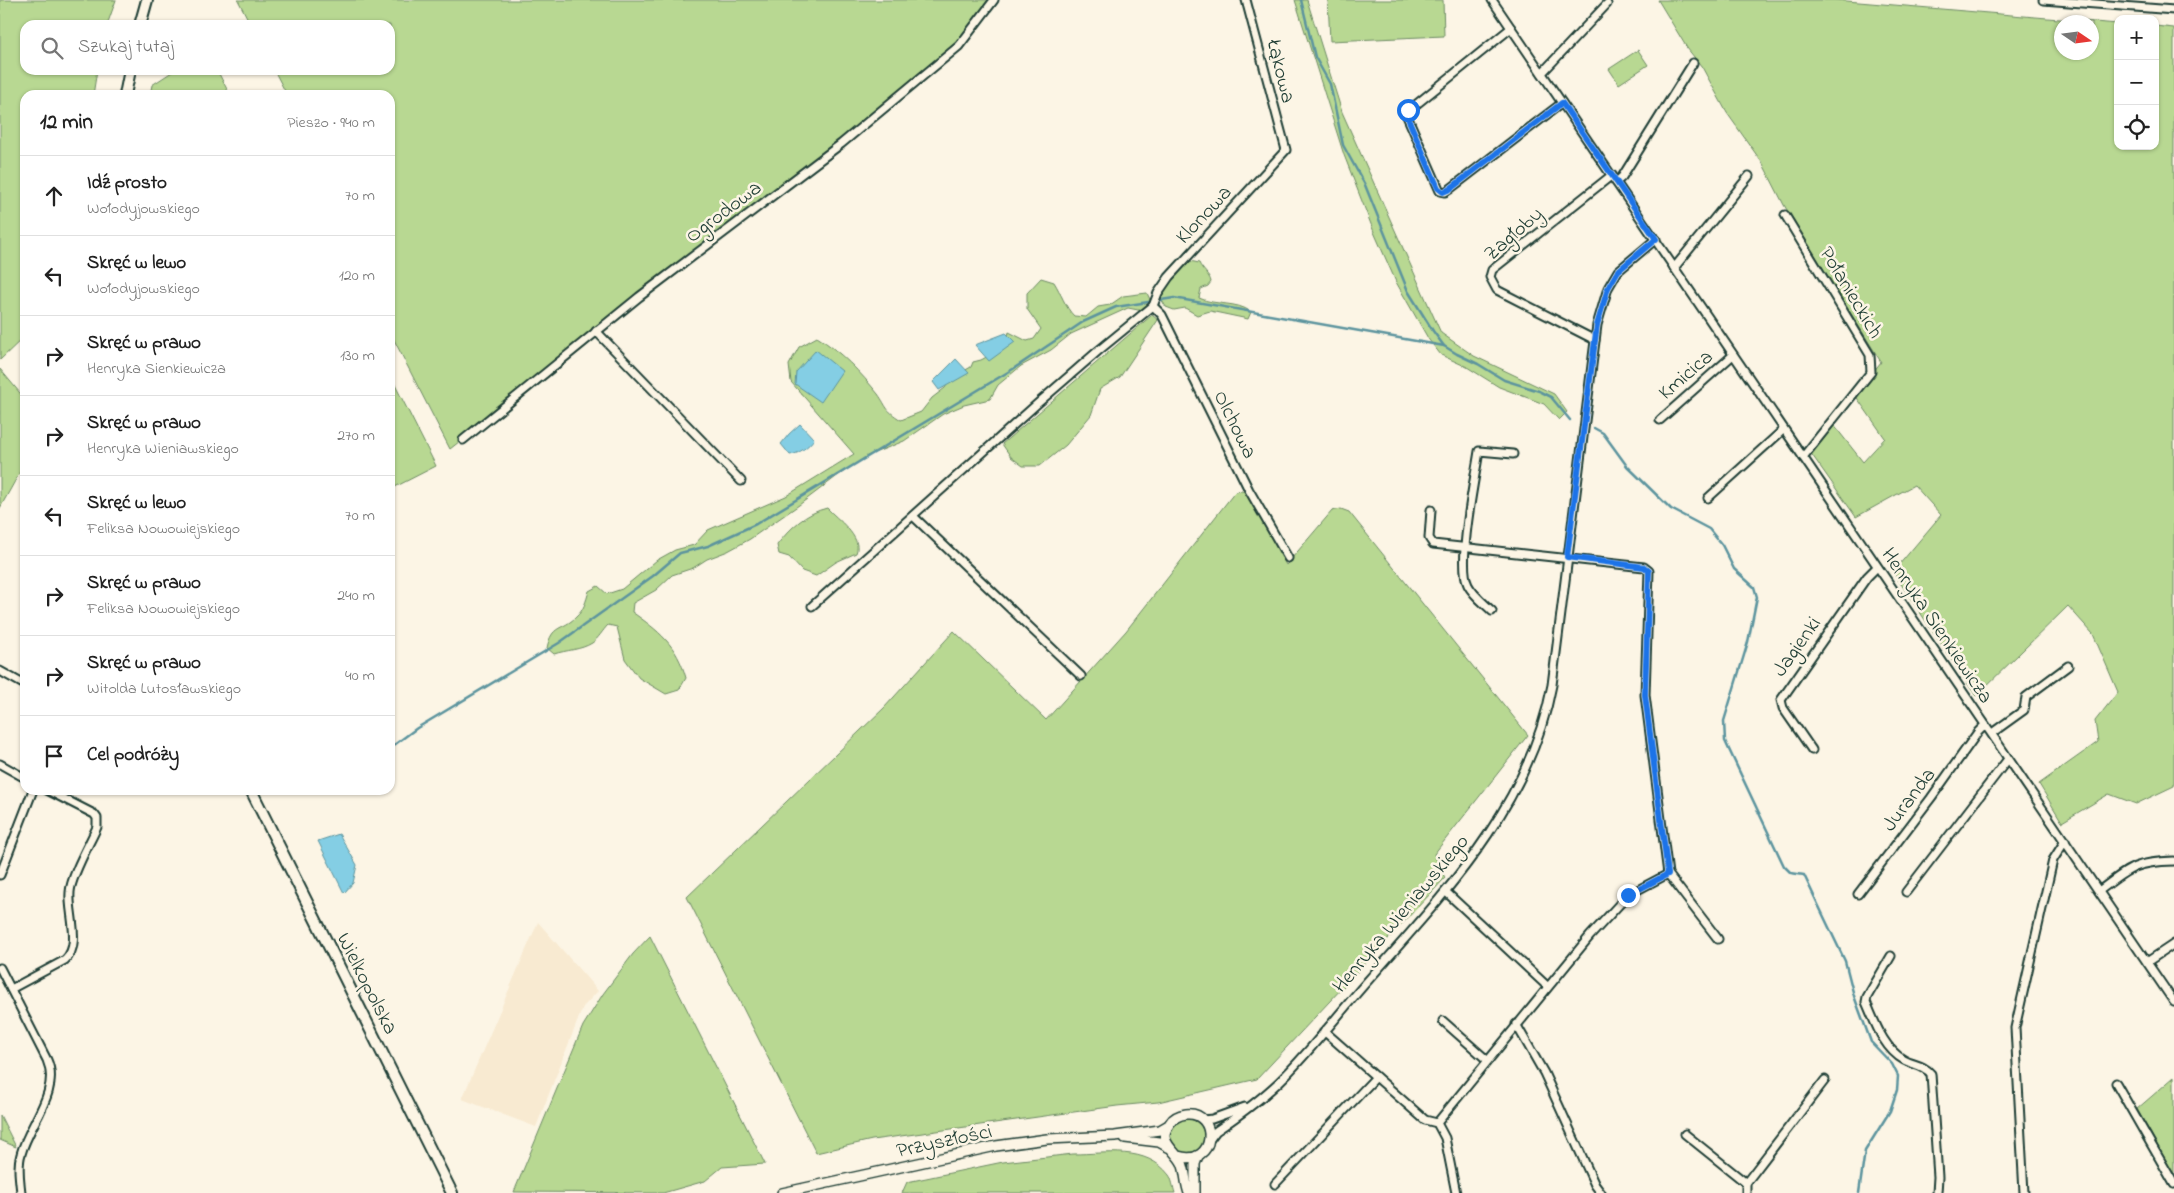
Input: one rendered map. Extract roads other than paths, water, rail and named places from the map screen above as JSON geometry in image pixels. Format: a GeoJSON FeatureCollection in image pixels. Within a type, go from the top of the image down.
{"type":"FeatureCollection","features":[{"type":"Feature","properties":{"kind":"main road"},"geometry":{"type":"LineString","coordinates":[[141,20],[147,0]]}},
{"type":"Feature","properties":{"kind":"main road"},"geometry":{"type":"LineString","coordinates":[[126,90],[129,75]]}},
{"type":"Feature","properties":{"kind":"main road","name":"Wielkopolska"},"geometry":{"type":"LineString","coordinates":[[253,795],[452,1193]]}},
{"type":"Feature","properties":{"kind":"street","name":"Ogrodowa"},"geometry":{"type":"LineString","coordinates":[[463,440],[596,331],[841,144],[922,77],[959,46],[994,0]]}},
{"type":"Feature","properties":{"kind":"street","name":"Łąkowa"},"geometry":{"type":"LineString","coordinates":[[1246,0],[1286,150]]}},
{"type":"Feature","properties":{"kind":"street","name":"Henryka Sienkiewicza"},"geometry":{"type":"LineString","coordinates":[[1492,0],[2174,1002]]}},
{"type":"Feature","properties":{"kind":"street"},"geometry":{"type":"LineString","coordinates":[[2043,0],[2174,10]]}},
{"type":"Feature","properties":{"kind":"street"},"geometry":{"type":"LineString","coordinates":[[1542,73],[1607,4]]}},
{"type":"Feature","properties":{"kind":"street"},"geometry":{"type":"LineString","coordinates":[[1511,28],[1408,110],[1407,116],[1440,190],[1445,192],[1450,189],[1562,103]]}},
{"type":"Feature","properties":{"kind":"street","name":"Zagłoby"},"geometry":{"type":"LineString","coordinates":[[1595,340],[1575,332],[1497,290],[1490,277],[1492,270],[1614,179],[1622,177],[1693,63]]}},
{"type":"Feature","properties":{"kind":"street","name":"Klonowa"},"geometry":{"type":"LineString","coordinates":[[1153,306],[1158,293],[1169,277],[1286,150]]}},
{"type":"Feature","properties":{"kind":"street"},"geometry":{"type":"LineString","coordinates":[[1674,268],[1749,176]]}},
{"type":"Feature","properties":{"kind":"street","name":"Połanieckich"},"geometry":{"type":"LineString","coordinates":[[1785,215],[1870,355],[1871,372],[1803,457]]}},
{"type":"Feature","properties":{"kind":"street","name":"Henryka Wieniawskiego"},"geometry":{"type":"LineString","coordinates":[[1210,1139],[1216,1131],[1280,1081],[1446,892],[1505,810],[1527,767],[1540,736],[1547,709],[1557,651],[1595,340],[1603,305],[1608,288],[1618,271],[1656,239]]}},
{"type":"Feature","properties":{"kind":"street"},"geometry":{"type":"LineString","coordinates":[[812,606],[1098,351],[1153,306]]}},
{"type":"Feature","properties":{"kind":"street","name":"Olchowa"},"geometry":{"type":"LineString","coordinates":[[1153,306],[1162,315],[1249,490],[1288,558]]}},
{"type":"Feature","properties":{"kind":"street"},"geometry":{"type":"LineString","coordinates":[[596,331],[740,481]]}},
{"type":"Feature","properties":{"kind":"street","name":"Kmicica"},"geometry":{"type":"LineString","coordinates":[[1660,420],[1733,355]]}},
{"type":"Feature","properties":{"kind":"street"},"geometry":{"type":"LineString","coordinates":[[1708,498],[1783,430]]}},
{"type":"Feature","properties":{"kind":"street"},"geometry":{"type":"LineString","coordinates":[[1492,611],[1469,586],[1465,572],[1466,547],[1479,451],[1512,454]]}},
{"type":"Feature","properties":{"kind":"street"},"geometry":{"type":"LineString","coordinates":[[1431,510],[1430,538],[1433,544],[1567,557],[1644,567],[1649,571],[1645,695],[1668,874],[1718,939]]}},
{"type":"Feature","properties":{"kind":"street"},"geometry":{"type":"LineString","coordinates":[[913,516],[1081,676]]}},
{"type":"Feature","properties":{"kind":"street","name":"Jagienki"},"geometry":{"type":"LineString","coordinates":[[1812,750],[1783,708],[1782,700],[1867,576],[1877,567]]}},
{"type":"Feature","properties":{"kind":"street"},"geometry":{"type":"LineString","coordinates":[[1992,733],[2024,710],[2026,697],[2068,666]]}},
{"type":"Feature","properties":{"kind":"street"},"geometry":{"type":"LineString","coordinates":[[0,671],[20,682]]}},
{"type":"Feature","properties":{"kind":"street","name":"Juranda"},"geometry":{"type":"LineString","coordinates":[[1858,894],[1931,798],[1978,732],[1986,725]]}},
{"type":"Feature","properties":{"kind":"street"},"geometry":{"type":"LineString","coordinates":[[1906,892],[2008,759]]}},
{"type":"Feature","properties":{"kind":"street"},"geometry":{"type":"LineString","coordinates":[[0,764],[20,775]]}},
{"type":"Feature","properties":{"kind":"street"},"geometry":{"type":"LineString","coordinates":[[0,875],[31,795]]}},
{"type":"Feature","properties":{"kind":"street"},"geometry":{"type":"LineString","coordinates":[[11,989],[65,960],[72,953],[70,892],[97,827],[97,818],[94,814],[57,795]]}},
{"type":"Feature","properties":{"kind":"street"},"geometry":{"type":"LineString","coordinates":[[2024,1193],[2015,1028],[2053,860],[2066,841]]}},
{"type":"Feature","properties":{"kind":"street"},"geometry":{"type":"LineString","coordinates":[[2099,891],[2137,865],[2150,862],[2174,862]]}},
{"type":"Feature","properties":{"kind":"street"},"geometry":{"type":"LineString","coordinates":[[1437,1123],[1547,986],[1628,895],[1668,874]]}},
{"type":"Feature","properties":{"kind":"street"},"geometry":{"type":"LineString","coordinates":[[1446,892],[1547,986]]}},
{"type":"Feature","properties":{"kind":"street"},"geometry":{"type":"LineString","coordinates":[[2147,962],[2174,944]]}},
{"type":"Feature","properties":{"kind":"street"},"geometry":{"type":"LineString","coordinates":[[1891,956],[1867,997],[1866,1002],[1883,1040],[1902,1059],[1927,1069],[1931,1074],[1937,1193]]}},
{"type":"Feature","properties":{"kind":"street"},"geometry":{"type":"LineString","coordinates":[[0,968],[47,1060],[51,1073],[50,1088],[21,1153],[19,1165],[21,1193]]}},
{"type":"Feature","properties":{"kind":"street"},"geometry":{"type":"LineString","coordinates":[[1443,1021],[1487,1060]]}},
{"type":"Feature","properties":{"kind":"street"},"geometry":{"type":"LineString","coordinates":[[1516,1024],[1544,1073],[1595,1185],[1601,1193]]}},
{"type":"Feature","properties":{"kind":"street"},"geometry":{"type":"LineString","coordinates":[[1324,1031],[1426,1120],[1437,1123],[1445,1138],[1456,1193]]}},
{"type":"Feature","properties":{"kind":"street"},"geometry":{"type":"LineString","coordinates":[[1275,1184],[1376,1077]]}},
{"type":"Feature","properties":{"kind":"street"},"geometry":{"type":"LineString","coordinates":[[1746,1193],[1746,1183],[1825,1080]]}},
{"type":"Feature","properties":{"kind":"street"},"geometry":{"type":"LineString","coordinates":[[2116,1083],[2174,1184]]}},
{"type":"Feature","properties":{"kind":"street","name":"Henryka Wieniawskiego"},"geometry":{"type":"LineString","coordinates":[[1203,1120],[1212,1120],[1252,1104]]}},
{"type":"Feature","properties":{"kind":"street"},"geometry":{"type":"LineString","coordinates":[[1189,1193],[1178,1156],[1168,1147],[1165,1140],[1167,1126],[1171,1121],[1183,1114],[1190,1114],[1203,1120],[1207,1125],[1210,1139],[1208,1146],[1198,1156],[1195,1164],[1195,1193]]}},
{"type":"Feature","properties":{"kind":"street","name":"Przyszłości"},"geometry":{"type":"LineString","coordinates":[[782,1193],[996,1146],[1047,1139],[1115,1136],[1160,1130],[1167,1126]]}},
{"type":"Feature","properties":{"kind":"street"},"geometry":{"type":"LineString","coordinates":[[1685,1134],[1746,1183]]}},
{"type":"Feature","properties":{"kind":"street","name":"Przyszłości"},"geometry":{"type":"LineString","coordinates":[[1115,1136],[1159,1142],[1168,1147]]}},
{"type":"Feature","properties":{"kind":"street"},"geometry":{"type":"LineString","coordinates":[[1178,1156],[1191,1158],[1198,1156]]}},
{"type":"Feature","properties":{"kind":"water"},"geometry":{"type":"Polygon","coordinates":[[[1006,333],[1015,342],[989,361],[975,345],[1006,333]]]}},
{"type":"Feature","properties":{"kind":"water"},"geometry":{"type":"Polygon","coordinates":[[[816,350],[842,371],[821,402],[795,384],[796,372],[816,350]]]}},
{"type":"Feature","properties":{"kind":"water"},"geometry":{"type":"Polygon","coordinates":[[[956,359],[969,373],[939,390],[933,382],[956,359]]]}},
{"type":"Feature","properties":{"kind":"water"},"geometry":{"type":"Polygon","coordinates":[[[800,424],[814,439],[804,449],[790,455],[781,444],[800,424]]]}},
{"type":"Feature","properties":{"kind":"water"},"geometry":{"type":"Polygon","coordinates":[[[339,834],[357,865],[353,883],[344,893],[318,841],[339,834]]]}},
{"type":"Feature","properties":{"kind":"waterway"},"geometry":{"type":"LineString","coordinates":[[1301,0],[1315,57],[1330,84],[1343,145],[1365,185],[1408,291],[1433,331],[1444,346],[1457,354],[1504,380],[1539,391],[1551,397],[1570,420]]}},
{"type":"Feature","properties":{"kind":"waterway"},"geometry":{"type":"LineString","coordinates":[[395,744],[417,728],[559,643],[653,576],[680,553],[708,546],[756,524],[1013,369],[1083,322],[1116,307],[1174,298],[1444,346]]}},
{"type":"Feature","properties":{"kind":"waterway"},"geometry":{"type":"LineString","coordinates":[[1594,428],[1603,433],[1627,466],[1671,509],[1709,529],[1722,545],[1734,569],[1754,587],[1757,597],[1748,642],[1724,721],[1725,741],[1784,866],[1791,873],[1804,875],[1845,961],[1854,996],[1871,1042],[1892,1064],[1898,1076],[1897,1090],[1890,1111],[1865,1151],[1859,1193]]}}]}
